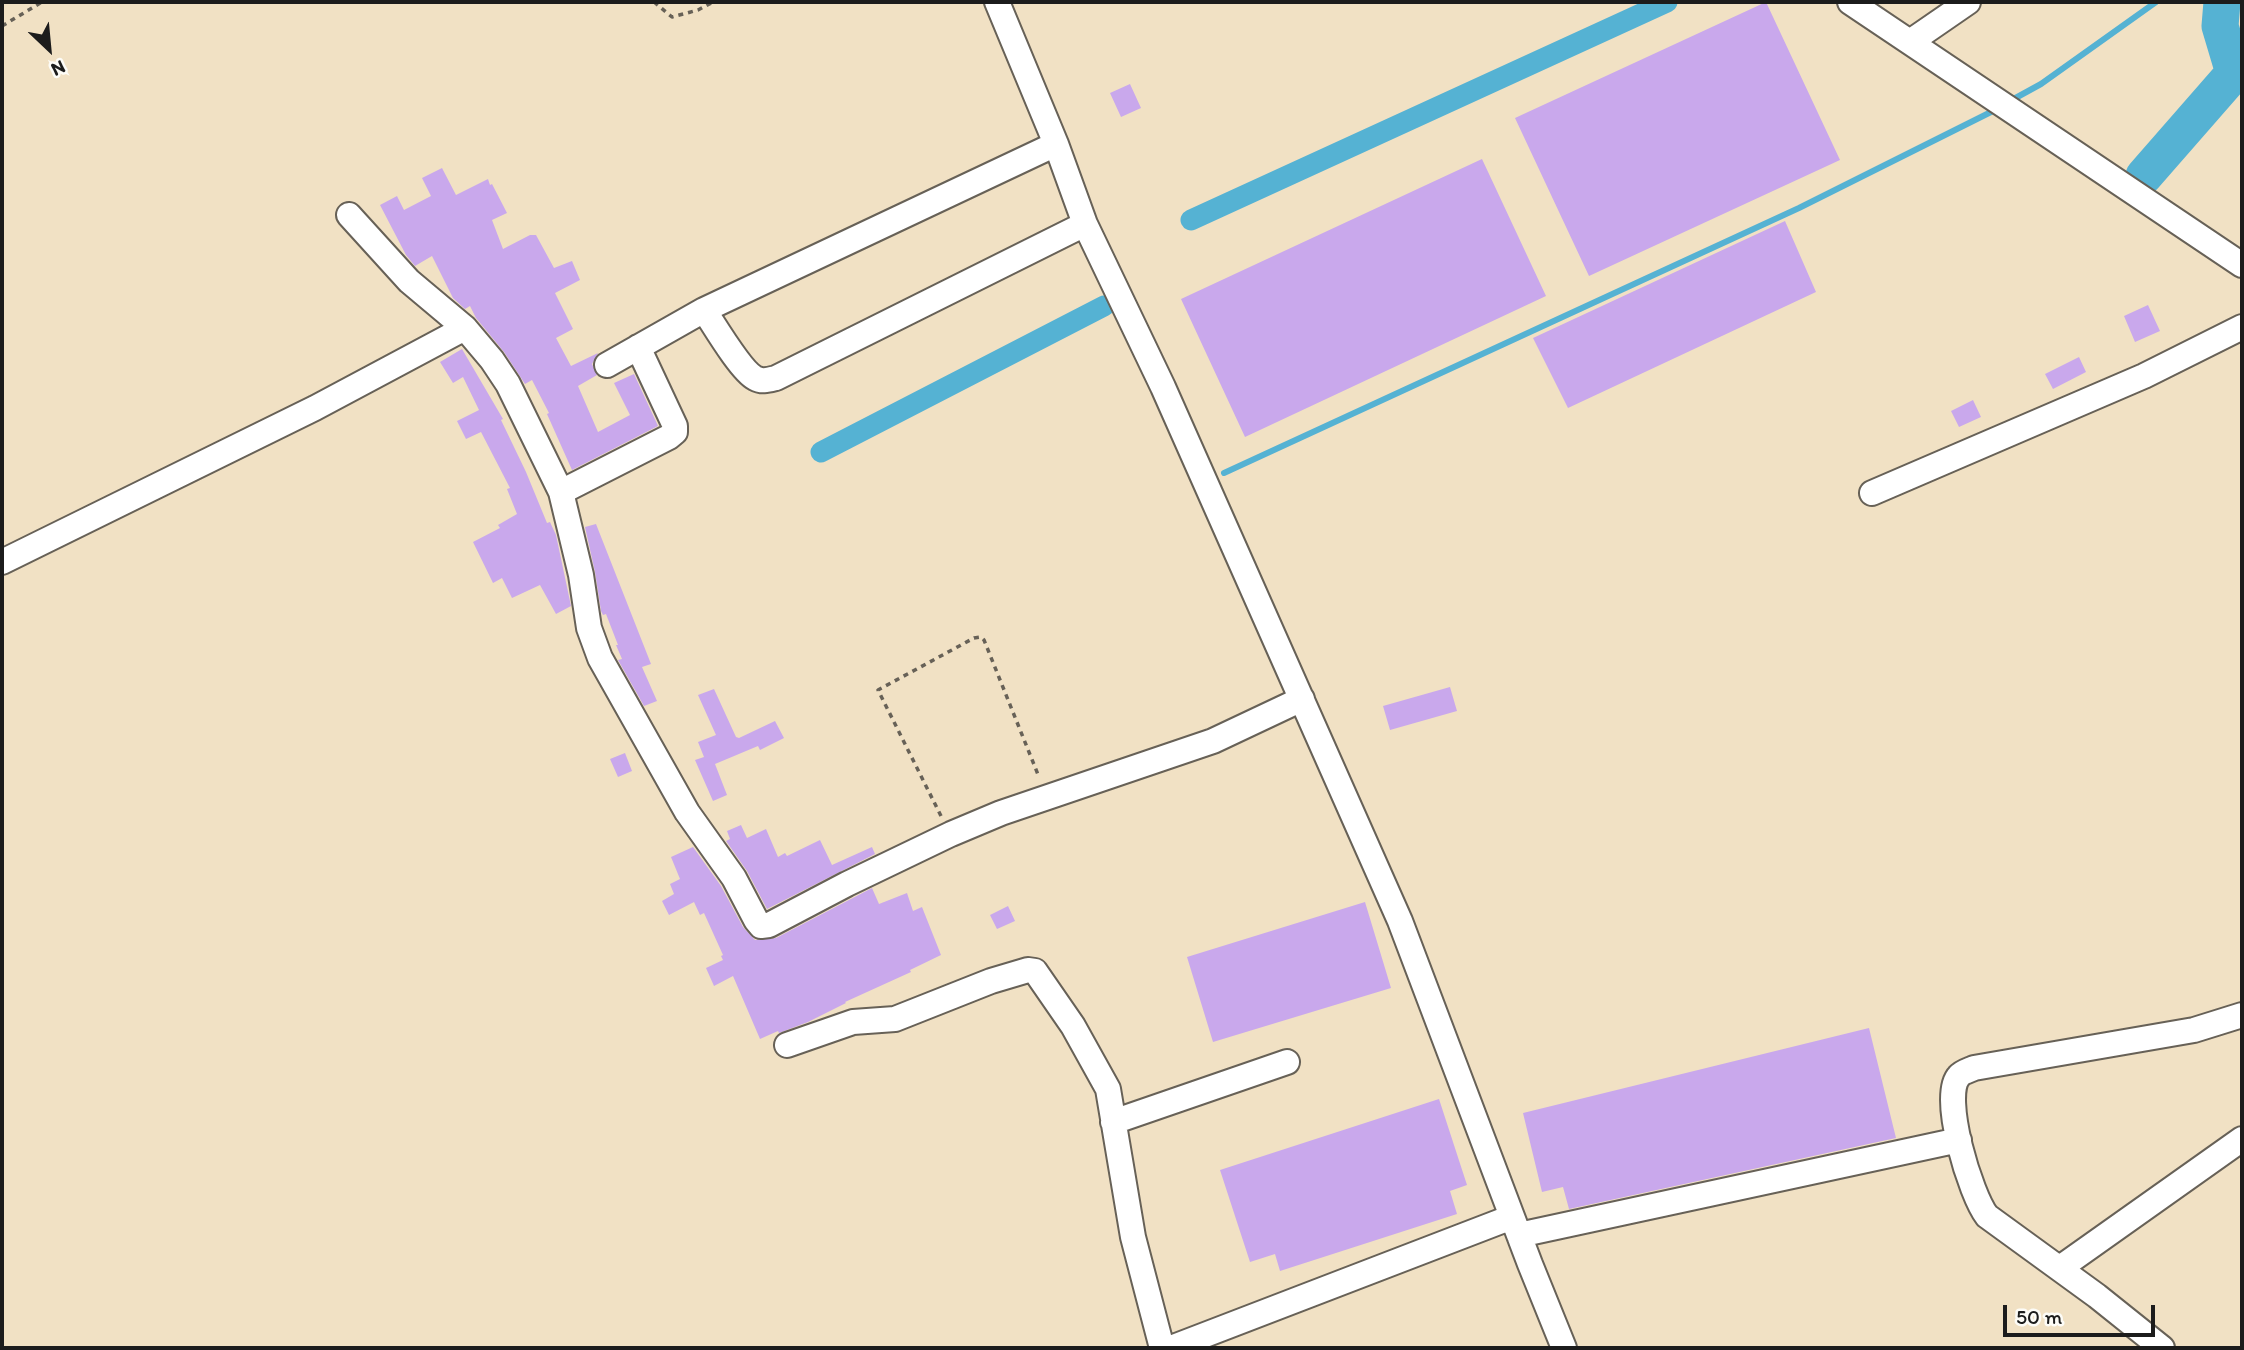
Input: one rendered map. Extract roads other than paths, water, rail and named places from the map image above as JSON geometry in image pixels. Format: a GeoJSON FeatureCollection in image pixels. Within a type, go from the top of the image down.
{"type":"FeatureCollection","features":[{"type":"Feature","properties":{"kind":"street"},"geometry":{"type":"LineString","coordinates":[[997,2],[1056,144],[1085,224],[1163,387],[1400,921],[1564,1348]]}},
{"type":"Feature","properties":{"kind":"street"},"geometry":{"type":"LineString","coordinates":[[1850,2],[2242,265]]}},
{"type":"Feature","properties":{"kind":"street"},"geometry":{"type":"LineString","coordinates":[[1910,42],[1968,2]]}},
{"type":"Feature","properties":{"kind":"street"},"geometry":{"type":"LineString","coordinates":[[607,365],[704,310],[1056,144]]}},
{"type":"Feature","properties":{"kind":"street"},"geometry":{"type":"LineString","coordinates":[[348,215],[409,281],[465,328],[508,384],[561,492],[581,575],[589,628],[600,658],[687,812],[734,878],[761,926],[769,925],[951,834],[1001,813],[1213,741],[1302,699]]}},
{"type":"Feature","properties":{"kind":"street"},"geometry":{"type":"LineString","coordinates":[[704,310],[742,365],[753,377],[764,381],[776,378],[1085,224]]}},
{"type":"Feature","properties":{"kind":"street"},"geometry":{"type":"LineString","coordinates":[[1872,493],[2144,376],[2242,327]]}},
{"type":"Feature","properties":{"kind":"street"},"geometry":{"type":"LineString","coordinates":[[2,562],[315,408],[465,328]]}},
{"type":"Feature","properties":{"kind":"street"},"geometry":{"type":"LineString","coordinates":[[561,492],[674,432],[675,426],[638,347]]}},
{"type":"Feature","properties":{"kind":"street"},"geometry":{"type":"LineString","coordinates":[[787,1045],[853,1022],[895,1019],[991,981],[1028,970],[1035,971],[1073,1026],[1108,1089],[1133,1237],[1163,1348]]}},
{"type":"Feature","properties":{"kind":"street"},"geometry":{"type":"LineString","coordinates":[[2162,1348],[2060,1268],[1987,1216],[1974,1195],[1959,1140],[1953,1095],[1955,1084],[1959,1076],[1974,1068],[2194,1030],[2242,1016]]}},
{"type":"Feature","properties":{"kind":"street"},"geometry":{"type":"LineString","coordinates":[[1113,1122],[1287,1062]]}},
{"type":"Feature","properties":{"kind":"street"},"geometry":{"type":"LineString","coordinates":[[2060,1268],[2242,1139]]}},
{"type":"Feature","properties":{"kind":"street"},"geometry":{"type":"LineString","coordinates":[[1171,1348],[1516,1226],[1959,1140]]}},
{"type":"Feature","properties":{"kind":"waterway"},"geometry":{"type":"LineString","coordinates":[[1191,220],[1667,2]]}},
{"type":"Feature","properties":{"kind":"waterway"},"geometry":{"type":"LineString","coordinates":[[2010,101],[2041,84],[2156,2]]}},
{"type":"Feature","properties":{"kind":"waterway"},"geometry":{"type":"LineString","coordinates":[[2144,176],[2234,73],[2220,26],[2222,2]]}},
{"type":"Feature","properties":{"kind":"waterway"},"geometry":{"type":"LineString","coordinates":[[1224,473],[1799,208],[1997,109]]}},
{"type":"Feature","properties":{"kind":"waterway"},"geometry":{"type":"LineString","coordinates":[[821,452],[1104,306]]}}]}
